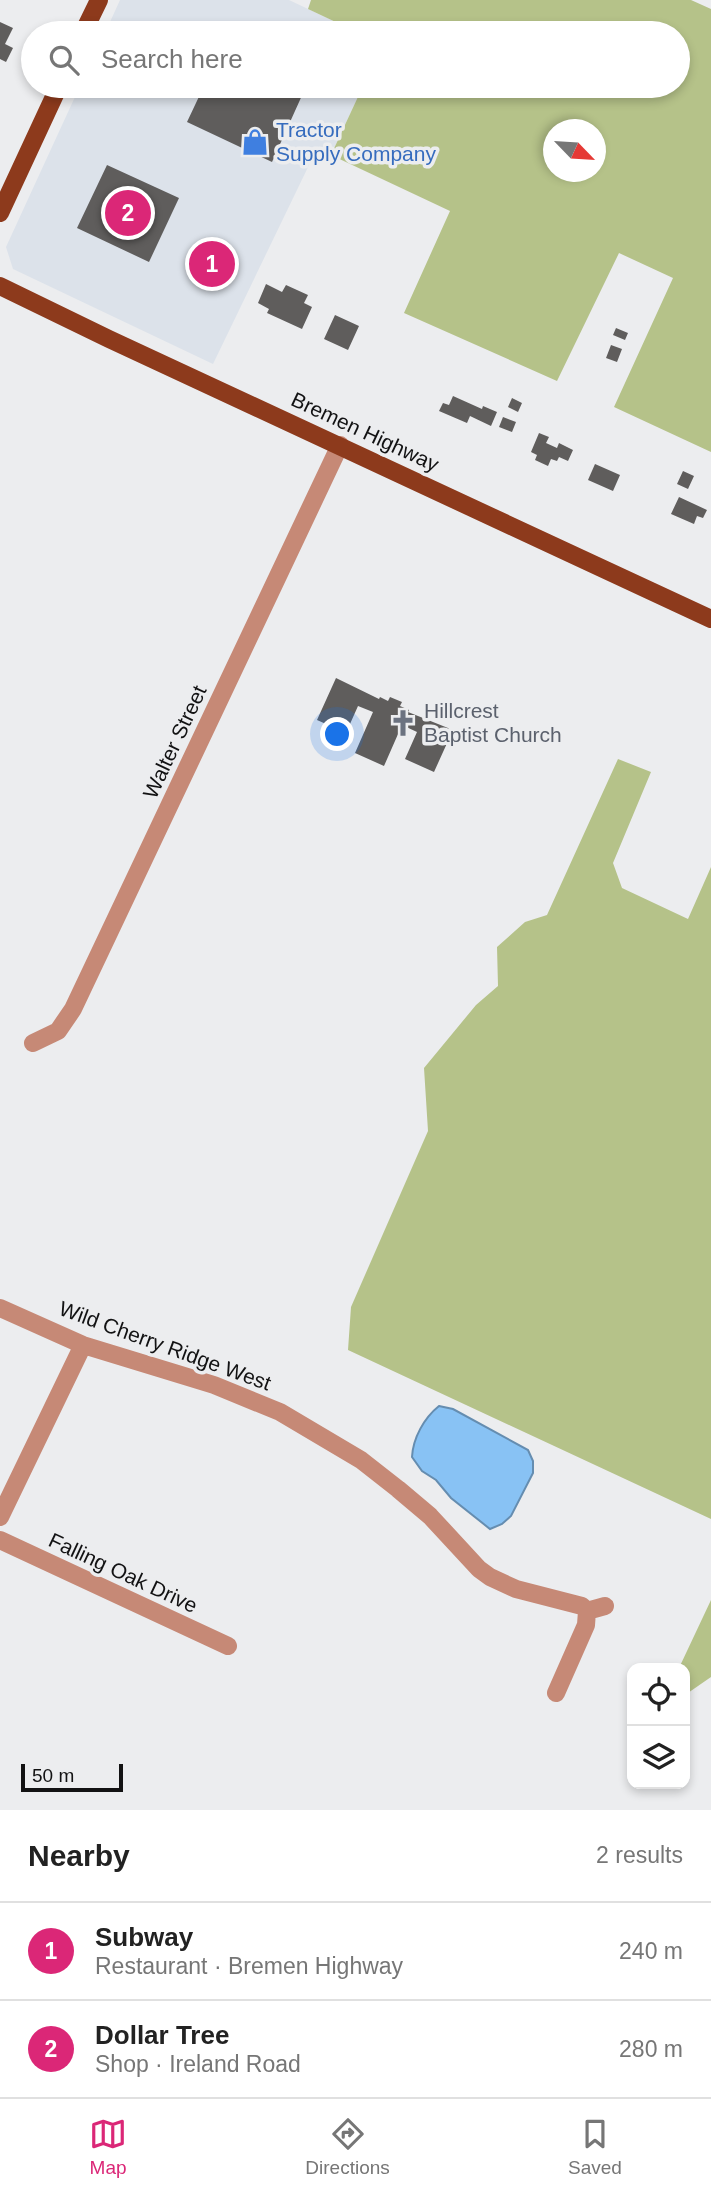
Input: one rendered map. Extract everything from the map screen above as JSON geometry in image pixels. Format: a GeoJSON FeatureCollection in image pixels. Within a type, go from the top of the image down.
{"type":"FeatureCollection","features":[{"type":"Feature","properties":{"kind":"main road"},"geometry":{"type":"LineString","coordinates":[[89,21],[99,0]]}},
{"type":"Feature","properties":{"kind":"main road"},"geometry":{"type":"LineString","coordinates":[[0,213],[4,194],[53,98]]}},
{"type":"Feature","properties":{"kind":"main road","name":"Bremen Highway"},"geometry":{"type":"LineString","coordinates":[[0,286],[109,340],[341,445],[711,620]]}},
{"type":"Feature","properties":{"kind":"street","name":"Walter Street"},"geometry":{"type":"LineString","coordinates":[[33,1043],[58,1031],[73,1009],[341,445]]}},
{"type":"Feature","properties":{"kind":"street","name":"Wild Cherry Ridge West"},"geometry":{"type":"LineString","coordinates":[[0,1308],[83,1345],[214,1385],[280,1412],[361,1460],[398,1489],[430,1516],[479,1569],[490,1577],[516,1589],[576,1604],[587,1611]]}},
{"type":"Feature","properties":{"kind":"street"},"geometry":{"type":"LineString","coordinates":[[0,1517],[83,1345]]}},
{"type":"Feature","properties":{"kind":"street","name":"Falling Oak Drive"},"geometry":{"type":"LineString","coordinates":[[0,1540],[228,1646]]}},
{"type":"Feature","properties":{"kind":"street"},"geometry":{"type":"LineString","coordinates":[[556,1693],[586,1625],[587,1611],[605,1606]]}},
{"type":"Feature","properties":{"kind":"shaded area"},"geometry":{"type":"Polygon","coordinates":[[[120,0],[289,0],[334,21],[110,21],[120,0]]]}},
{"type":"Feature","properties":{"kind":"shaded area"},"geometry":{"type":"Polygon","coordinates":[[[74,98],[357,98],[331,155],[310,163],[213,364],[13,269],[6,247],[74,98]]]}},
{"type":"Feature","properties":{"kind":"green space"},"geometry":{"type":"Polygon","coordinates":[[[311,0],[691,0],[711,9],[711,452],[614,407],[673,278],[619,253],[557,381],[404,313],[450,211],[331,155],[357,98],[690,98],[690,21],[334,21],[308,9],[311,0]]]}},
{"type":"Feature","properties":{"kind":"green space"},"geometry":{"type":"Polygon","coordinates":[[[618,759],[651,772],[613,863],[622,888],[688,919],[711,867],[711,1519],[348,1350],[351,1307],[428,1131],[424,1068],[476,1005],[498,986],[497,947],[525,922],[547,915],[618,759]]]}},
{"type":"Feature","properties":{"kind":"green space"},"geometry":{"type":"Polygon","coordinates":[[[711,1600],[711,1677],[690,1692],[690,1663],[681,1663],[711,1600]]]}},
{"type":"Feature","properties":{"kind":"water"},"geometry":{"type":"Polygon","coordinates":[[[439,1406],[453,1409],[528,1450],[533,1461],[533,1473],[511,1516],[502,1524],[490,1529],[451,1498],[436,1480],[422,1471],[412,1457],[420,1429],[439,1406]]]}},
{"type":"Feature","properties":{"kind":"building"},"geometry":{"type":"Polygon","coordinates":[[[0,22],[13,28],[5,44],[13,48],[6,62],[0,59],[0,22]]]}},
{"type":"Feature","properties":{"kind":"building","name":"Tractor Supply Company"},"geometry":{"type":"Polygon","coordinates":[[[198,98],[301,98],[272,162],[187,122],[198,98]]]}},
{"type":"Feature","properties":{"kind":"building"},"geometry":{"type":"Polygon","coordinates":[[[107,165],[179,198],[149,262],[77,228],[107,165]]]}},
{"type":"Feature","properties":{"kind":"building"},"geometry":{"type":"Polygon","coordinates":[[[215,241],[228,247],[210,287],[197,281],[215,241]]]}},
{"type":"Feature","properties":{"kind":"building"},"geometry":{"type":"Polygon","coordinates":[[[266,284],[282,292],[286,285],[308,295],[304,303],[312,307],[302,329],[267,313],[269,309],[258,303],[266,284]]]}},
{"type":"Feature","properties":{"kind":"building"},"geometry":{"type":"Polygon","coordinates":[[[335,315],[359,326],[348,350],[324,339],[335,315]]]}},
{"type":"Feature","properties":{"kind":"building"},"geometry":{"type":"Polygon","coordinates":[[[616,328],[628,333],[625,340],[613,335],[616,328]]]}},
{"type":"Feature","properties":{"kind":"building"},"geometry":{"type":"Polygon","coordinates":[[[611,345],[622,349],[617,362],[606,358],[611,345]]]}},
{"type":"Feature","properties":{"kind":"building"},"geometry":{"type":"Polygon","coordinates":[[[453,396],[482,409],[483,406],[497,412],[491,426],[470,416],[467,423],[439,411],[443,403],[449,405],[453,396]]]}},
{"type":"Feature","properties":{"kind":"building"},"geometry":{"type":"Polygon","coordinates":[[[512,398],[522,403],[518,412],[508,407],[512,398]]]}},
{"type":"Feature","properties":{"kind":"building"},"geometry":{"type":"Polygon","coordinates":[[[503,417],[516,422],[512,432],[499,427],[503,417]]]}},
{"type":"Feature","properties":{"kind":"building"},"geometry":{"type":"Polygon","coordinates":[[[539,433],[549,437],[546,443],[557,448],[559,443],[573,450],[568,461],[559,457],[557,461],[551,459],[548,466],[535,460],[537,455],[531,452],[539,433]]]}},
{"type":"Feature","properties":{"kind":"building"},"geometry":{"type":"Polygon","coordinates":[[[595,464],[620,475],[613,491],[588,480],[595,464]]]}},
{"type":"Feature","properties":{"kind":"building"},"geometry":{"type":"Polygon","coordinates":[[[683,471],[694,476],[688,489],[677,484],[683,471]]]}},
{"type":"Feature","properties":{"kind":"building"},"geometry":{"type":"Polygon","coordinates":[[[679,497],[707,510],[703,518],[697,516],[694,524],[671,514],[679,497]]]}},
{"type":"Feature","properties":{"kind":"building","name":"Hillcrest Baptist Church"},"geometry":{"type":"Polygon","coordinates":[[[336,678],[379,699],[380,697],[388,701],[390,697],[402,702],[400,706],[409,710],[408,712],[453,730],[434,772],[405,759],[417,732],[402,725],[384,766],[355,753],[373,712],[358,706],[346,733],[317,720],[336,678]]]}},
{"type":"Feature","properties":{"kind":"place","name":"Tractor Supply Company"},"geometry":{"type":"Point","coordinates":[255,142]}},
{"type":"Feature","properties":{"kind":"place","name":"Dollar Tree"},"geometry":{"type":"Point","coordinates":[128,213]}},
{"type":"Feature","properties":{"kind":"place","name":"Subway"},"geometry":{"type":"Point","coordinates":[212,264]}},
{"type":"Feature","properties":{"kind":"place","name":"Hillcrest Baptist Church"},"geometry":{"type":"Point","coordinates":[403,723]}}]}
